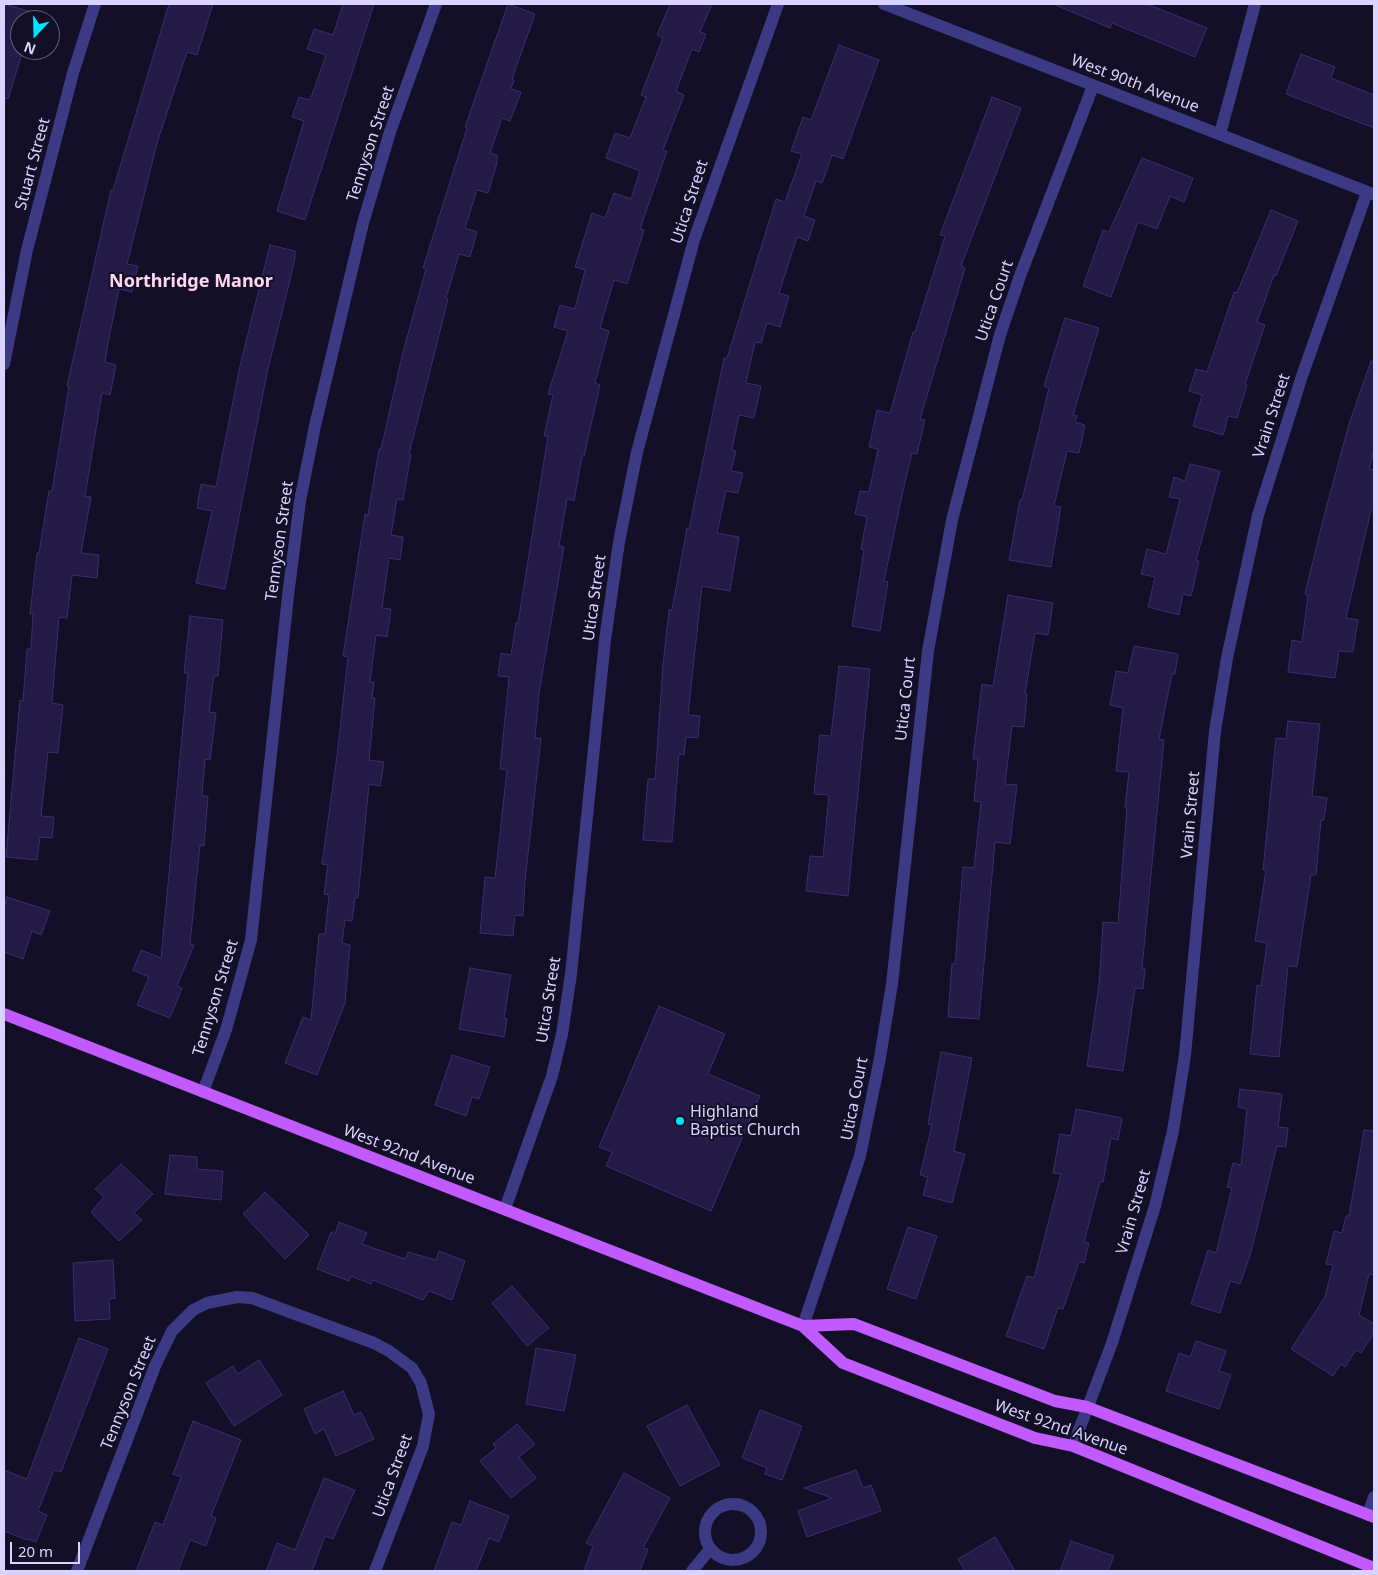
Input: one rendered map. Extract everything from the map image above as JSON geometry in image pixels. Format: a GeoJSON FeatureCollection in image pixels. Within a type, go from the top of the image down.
{"type":"FeatureCollection","features":[{"type":"Feature","properties":{"kind":"main road","name":"West 92nd Avenue"},"geometry":{"type":"LineString","coordinates":[[4,1014],[802,1326],[843,1363],[1035,1438],[1073,1446],[1374,1568]]}},
{"type":"Feature","properties":{"kind":"main road","name":"West 92nd Avenue"},"geometry":{"type":"LineString","coordinates":[[802,1326],[854,1324],[1055,1401],[1087,1407],[1371,1516]]}},
{"type":"Feature","properties":{"kind":"street","name":"Stuart Street"},"geometry":{"type":"LineString","coordinates":[[4,364],[27,250],[73,73],[94,4]]}},
{"type":"Feature","properties":{"kind":"street","name":"Tennyson Street"},"geometry":{"type":"LineString","coordinates":[[202,1092],[226,1030],[251,940],[288,596],[300,501],[315,426],[363,223],[390,132],[436,4]]}},
{"type":"Feature","properties":{"kind":"street","name":"Utica Street"},"geometry":{"type":"LineString","coordinates":[[505,1210],[552,1076],[562,1034],[571,974],[605,640],[619,542],[637,452],[694,240],[778,4]]}},
{"type":"Feature","properties":{"kind":"street","name":"West 90th Avenue"},"geometry":{"type":"LineString","coordinates":[[884,4],[1371,193]]}},
{"type":"Feature","properties":{"kind":"street"},"geometry":{"type":"LineString","coordinates":[[1220,134],[1255,4]]}},
{"type":"Feature","properties":{"kind":"street","name":"Utica Court"},"geometry":{"type":"LineString","coordinates":[[802,1326],[860,1156],[872,1101],[892,984],[928,651],[952,520],[1000,334],[1020,276],[1093,86]]}},
{"type":"Feature","properties":{"kind":"street","name":"Vrain Street"},"geometry":{"type":"LineString","coordinates":[[1073,1446],[1112,1343],[1149,1224],[1173,1131],[1185,1055],[1215,731],[1227,658],[1258,516],[1302,376],[1371,193]]}},
{"type":"Feature","properties":{"kind":"street","name":"Tennyson Street"},"geometry":{"type":"LineString","coordinates":[[77,1571],[155,1366],[172,1331],[179,1324],[194,1310],[207,1303],[237,1297],[252,1298],[328,1326]]}},
{"type":"Feature","properties":{"kind":"street","name":"Utica Street"},"geometry":{"type":"LineString","coordinates":[[328,1326],[374,1343],[389,1351],[412,1368],[424,1391],[430,1414],[423,1446],[375,1571]]}},
{"type":"Feature","properties":{"kind":"street"},"geometry":{"type":"LineString","coordinates":[[1371,1516],[1374,1497]]}},
{"type":"Feature","properties":{"kind":"street"},"geometry":{"type":"LineString","coordinates":[[734,1504],[745,1507],[754,1513],[759,1522],[761,1532],[759,1543],[754,1552],[745,1558],[731,1561],[723,1559],[710,1549],[704,1533],[706,1522],[712,1513],[721,1507],[734,1504]]}},
{"type":"Feature","properties":{"kind":"street"},"geometry":{"type":"LineString","coordinates":[[692,1571],[710,1549]]}},
{"type":"Feature","properties":{"kind":"building"},"geometry":{"type":"Polygon","coordinates":[[[4,4],[25,10],[10,10],[10,60],[20,60],[8,99],[4,98],[4,4]]]}},
{"type":"Feature","properties":{"kind":"building"},"geometry":{"type":"Polygon","coordinates":[[[169,4],[213,4],[197,55],[187,52],[157,143],[127,264],[138,266],[132,292],[119,289],[108,343],[105,362],[116,365],[110,395],[102,393],[85,496],[91,497],[81,553],[99,555],[97,578],[72,575],[67,618],[59,617],[52,703],[63,705],[58,753],[48,752],[41,816],[54,817],[52,838],[40,837],[37,860],[6,857],[20,700],[23,701],[27,649],[31,649],[33,614],[30,614],[37,553],[39,553],[49,491],[52,491],[69,386],[67,386],[111,190],[113,190],[169,4]]]}},
{"type":"Feature","properties":{"kind":"building"},"geometry":{"type":"Polygon","coordinates":[[[343,4],[374,4],[305,220],[277,211],[304,121],[292,117],[299,97],[309,100],[312,95],[326,55],[307,49],[314,29],[333,35],[343,4]]]}},
{"type":"Feature","properties":{"kind":"building"},"geometry":{"type":"Polygon","coordinates":[[[508,4],[535,14],[512,79],[514,80],[511,89],[521,92],[510,121],[502,118],[490,153],[497,155],[497,163],[488,193],[477,190],[465,228],[477,232],[470,257],[459,254],[446,298],[448,299],[409,454],[411,454],[403,500],[397,499],[391,535],[403,537],[400,560],[389,558],[382,608],[391,609],[387,637],[376,635],[370,682],[374,682],[372,698],[375,698],[369,760],[384,762],[380,786],[369,784],[358,898],[355,898],[352,921],[345,920],[342,943],[350,945],[345,1003],[317,1075],[285,1063],[303,1017],[311,1020],[319,934],[325,934],[329,895],[324,894],[328,865],[322,864],[348,657],[343,656],[365,514],[368,515],[379,449],[381,449],[403,352],[426,269],[423,268],[467,128],[465,127],[508,4]]]}},
{"type":"Feature","properties":{"kind":"building"},"geometry":{"type":"Polygon","coordinates":[[[670,4],[712,4],[700,32],[706,34],[699,52],[692,49],[676,91],[684,95],[663,150],[667,151],[640,229],[644,230],[627,284],[614,280],[600,328],[609,331],[595,383],[600,385],[584,456],[582,456],[574,501],[567,499],[559,546],[564,547],[539,693],[535,738],[541,738],[525,881],[523,916],[515,915],[513,936],[480,933],[485,877],[495,878],[507,770],[500,769],[509,677],[498,676],[501,653],[511,655],[516,623],[518,623],[548,436],[544,436],[553,395],[548,394],[568,331],[554,327],[560,305],[575,309],[585,270],[575,267],[592,213],[605,218],[614,193],[631,199],[640,171],[606,158],[615,133],[630,138],[646,97],[641,95],[663,38],[657,35],[670,4]]]}},
{"type":"Feature","properties":{"kind":"building"},"geometry":{"type":"Polygon","coordinates":[[[1053,4],[1147,4],[1207,28],[1195,57],[1112,23],[1110,28],[1053,4]]]}},
{"type":"Feature","properties":{"kind":"building"},"geometry":{"type":"Polygon","coordinates":[[[839,45],[879,60],[843,159],[832,155],[822,183],[816,181],[804,216],[815,220],[808,241],[797,237],[779,293],[789,296],[780,327],[767,323],[761,343],[755,342],[746,383],[761,386],[754,418],[739,415],[732,450],[736,451],[731,471],[743,473],[738,493],[726,491],[717,533],[739,537],[730,591],[702,586],[688,715],[700,716],[698,738],[686,737],[684,755],[679,754],[672,842],[643,840],[648,779],[655,779],[669,610],[672,610],[687,528],[689,529],[724,358],[727,358],[776,199],[785,202],[802,154],[791,151],[803,117],[811,120],[839,45]]]}},
{"type":"Feature","properties":{"kind":"building"},"geometry":{"type":"Polygon","coordinates":[[[1301,54],[1335,67],[1331,78],[1374,95],[1374,128],[1286,94],[1301,54]]]}},
{"type":"Feature","properties":{"kind":"building"},"geometry":{"type":"Polygon","coordinates":[[[992,97],[1021,108],[961,266],[965,268],[920,419],[925,420],[917,454],[912,453],[903,491],[884,581],[888,582],[880,631],[852,626],[864,550],[861,549],[867,517],[855,514],[860,491],[869,492],[878,449],[869,447],[877,410],[890,413],[913,332],[915,332],[945,236],[940,235],[992,97]]]}},
{"type":"Feature","properties":{"kind":"building"},"geometry":{"type":"Polygon","coordinates":[[[1142,158],[1193,178],[1184,202],[1170,196],[1157,229],[1138,222],[1111,297],[1083,286],[1103,230],[1109,232],[1142,158]]]}},
{"type":"Feature","properties":{"kind":"building"},"geometry":{"type":"Polygon","coordinates":[[[1271,210],[1298,221],[1276,276],[1274,275],[1257,322],[1265,325],[1245,384],[1247,385],[1237,418],[1228,416],[1223,435],[1193,426],[1202,395],[1189,391],[1196,369],[1207,372],[1234,292],[1237,293],[1271,210]]]}},
{"type":"Feature","properties":{"kind":"building"},"geometry":{"type":"Polygon","coordinates":[[[270,245],[295,251],[295,259],[267,373],[225,589],[196,583],[212,511],[197,508],[201,484],[216,487],[240,366],[270,245]]]}},
{"type":"Feature","properties":{"kind":"building"},"geometry":{"type":"Polygon","coordinates":[[[1065,318],[1099,328],[1073,415],[1077,416],[1075,422],[1085,425],[1079,453],[1067,451],[1054,506],[1061,507],[1051,567],[1009,560],[1020,500],[1022,500],[1049,388],[1044,386],[1065,318]]]}},
{"type":"Feature","properties":{"kind":"building"},"geometry":{"type":"Polygon","coordinates":[[[1371,361],[1374,362],[1374,450],[1369,469],[1374,470],[1374,510],[1371,510],[1346,618],[1358,620],[1353,652],[1339,651],[1335,678],[1288,672],[1292,640],[1302,642],[1308,595],[1305,594],[1324,516],[1349,424],[1371,361]]]}},
{"type":"Feature","properties":{"kind":"building"},"geometry":{"type":"Polygon","coordinates":[[[1190,464],[1220,471],[1196,561],[1199,561],[1191,596],[1183,594],[1179,615],[1148,607],[1155,577],[1141,574],[1147,549],[1166,554],[1180,499],[1169,497],[1174,477],[1185,481],[1190,464]]]}},
{"type":"Feature","properties":{"kind":"building"},"geometry":{"type":"Polygon","coordinates":[[[1008,595],[1053,603],[1048,635],[1035,633],[1025,694],[1027,694],[1024,727],[1012,726],[1005,784],[1017,785],[1010,844],[995,842],[979,1019],[948,1017],[952,964],[955,964],[963,867],[974,868],[981,802],[974,801],[978,759],[973,759],[982,684],[993,686],[1008,595]]]}},
{"type":"Feature","properties":{"kind":"building"},"geometry":{"type":"Polygon","coordinates":[[[190,616],[223,620],[218,676],[214,676],[209,712],[216,713],[210,760],[205,759],[202,796],[208,796],[204,846],[200,845],[190,944],[194,945],[177,986],[182,988],[170,1018],[137,1005],[149,977],[133,970],[141,950],[161,958],[188,673],[184,673],[190,616]]]}},
{"type":"Feature","properties":{"kind":"building"},"geometry":{"type":"Polygon","coordinates":[[[1134,646],[1178,654],[1159,739],[1164,740],[1142,968],[1145,969],[1143,989],[1135,988],[1123,1071],[1087,1066],[1099,985],[1103,922],[1118,923],[1127,808],[1125,808],[1129,772],[1116,771],[1123,708],[1110,705],[1116,671],[1128,673],[1134,646]]]}},
{"type":"Feature","properties":{"kind":"building"},"geometry":{"type":"Polygon","coordinates":[[[839,666],[870,669],[848,896],[806,891],[810,856],[823,857],[829,795],[814,794],[820,735],[831,736],[839,666]]]}},
{"type":"Feature","properties":{"kind":"building"},"geometry":{"type":"Polygon","coordinates":[[[1288,721],[1320,724],[1312,796],[1327,798],[1324,820],[1321,820],[1316,875],[1311,875],[1297,967],[1288,966],[1279,1057],[1250,1054],[1257,985],[1261,986],[1267,943],[1255,941],[1266,870],[1263,870],[1276,738],[1286,739],[1288,721]]]}},
{"type":"Feature","properties":{"kind":"building"},"geometry":{"type":"Polygon","coordinates":[[[7,897],[50,911],[41,935],[32,931],[23,959],[4,952],[4,907],[7,897]]]}},
{"type":"Feature","properties":{"kind":"building"},"geometry":{"type":"Polygon","coordinates":[[[470,968],[511,975],[504,1018],[507,1019],[504,1037],[459,1029],[470,968]]]}},
{"type":"Feature","properties":{"kind":"building","name":"Highland Baptist Church"},"geometry":{"type":"Polygon","coordinates":[[[659,1006],[725,1034],[708,1074],[760,1096],[711,1211],[606,1166],[612,1152],[599,1147],[659,1006]]]}},
{"type":"Feature","properties":{"kind":"building"},"geometry":{"type":"Polygon","coordinates":[[[941,1052],[972,1058],[954,1151],[965,1154],[952,1203],[923,1195],[928,1177],[920,1175],[932,1125],[928,1124],[941,1052]]]}},
{"type":"Feature","properties":{"kind":"building"},"geometry":{"type":"Polygon","coordinates":[[[452,1055],[490,1067],[479,1099],[472,1097],[466,1116],[435,1105],[452,1055]]]}},
{"type":"Feature","properties":{"kind":"building"},"geometry":{"type":"Polygon","coordinates":[[[1240,1089],[1282,1094],[1278,1127],[1288,1128],[1286,1147],[1277,1146],[1251,1252],[1240,1284],[1230,1281],[1220,1313],[1191,1304],[1208,1250],[1216,1253],[1232,1188],[1227,1187],[1233,1163],[1241,1165],[1247,1109],[1238,1107],[1240,1089]]]}},
{"type":"Feature","properties":{"kind":"building"},"geometry":{"type":"Polygon","coordinates":[[[1076,1109],[1122,1118],[1118,1140],[1111,1138],[1103,1182],[1100,1182],[1084,1242],[1089,1243],[1084,1263],[1079,1262],[1063,1309],[1058,1308],[1044,1349],[1006,1336],[1027,1276],[1034,1278],[1061,1174],[1053,1173],[1060,1134],[1071,1136],[1076,1109]]]}},
{"type":"Feature","properties":{"kind":"building"},"geometry":{"type":"Polygon","coordinates":[[[1364,1130],[1374,1131],[1374,1275],[1369,1274],[1359,1315],[1374,1324],[1374,1333],[1361,1353],[1356,1350],[1345,1367],[1341,1364],[1333,1376],[1291,1349],[1325,1297],[1333,1265],[1326,1264],[1334,1231],[1342,1233],[1346,1216],[1349,1216],[1364,1130]]]}},
{"type":"Feature","properties":{"kind":"building"},"geometry":{"type":"Polygon","coordinates":[[[170,1155],[197,1157],[197,1169],[223,1171],[221,1200],[165,1194],[170,1155]]]}},
{"type":"Feature","properties":{"kind":"building"},"geometry":{"type":"Polygon","coordinates":[[[121,1164],[153,1194],[134,1213],[142,1220],[119,1241],[91,1212],[104,1197],[95,1189],[121,1164]]]}},
{"type":"Feature","properties":{"kind":"building"},"geometry":{"type":"Polygon","coordinates":[[[265,1192],[309,1235],[285,1259],[243,1214],[265,1192]]]}},
{"type":"Feature","properties":{"kind":"building"},"geometry":{"type":"Polygon","coordinates":[[[339,1222],[367,1233],[362,1244],[405,1259],[408,1252],[436,1260],[439,1251],[465,1261],[452,1300],[429,1291],[423,1300],[373,1280],[371,1284],[351,1276],[349,1281],[317,1269],[331,1232],[335,1234],[339,1222]]]}},
{"type":"Feature","properties":{"kind":"building"},"geometry":{"type":"Polygon","coordinates":[[[908,1227],[937,1236],[916,1299],[887,1289],[908,1227]]]}},
{"type":"Feature","properties":{"kind":"building"},"geometry":{"type":"Polygon","coordinates":[[[113,1260],[115,1298],[109,1299],[110,1319],[75,1321],[73,1263],[113,1260]]]}},
{"type":"Feature","properties":{"kind":"building"},"geometry":{"type":"Polygon","coordinates":[[[512,1286],[549,1328],[527,1346],[492,1303],[512,1286]]]}},
{"type":"Feature","properties":{"kind":"building"},"geometry":{"type":"Polygon","coordinates":[[[79,1338],[108,1349],[61,1472],[54,1470],[38,1511],[47,1515],[36,1542],[27,1540],[4,1531],[4,1470],[27,1479],[79,1338]]]}},
{"type":"Feature","properties":{"kind":"building"},"geometry":{"type":"Polygon","coordinates":[[[1196,1341],[1226,1351],[1219,1371],[1231,1375],[1219,1409],[1166,1391],[1179,1353],[1190,1357],[1196,1341]]]}},
{"type":"Feature","properties":{"kind":"building"},"geometry":{"type":"Polygon","coordinates":[[[536,1348],[576,1355],[564,1411],[526,1404],[536,1348]]]}},
{"type":"Feature","properties":{"kind":"building"},"geometry":{"type":"Polygon","coordinates":[[[259,1360],[282,1395],[234,1426],[206,1383],[233,1366],[238,1374],[259,1360]]]}},
{"type":"Feature","properties":{"kind":"building"},"geometry":{"type":"Polygon","coordinates":[[[343,1391],[354,1415],[361,1412],[374,1439],[336,1456],[324,1429],[315,1434],[304,1409],[343,1391]]]}},
{"type":"Feature","properties":{"kind":"building"},"geometry":{"type":"Polygon","coordinates":[[[687,1405],[720,1465],[680,1486],[647,1426],[687,1405]]]}},
{"type":"Feature","properties":{"kind":"building"},"geometry":{"type":"Polygon","coordinates":[[[760,1410],[802,1426],[782,1480],[765,1474],[767,1468],[742,1458],[760,1410]]]}},
{"type":"Feature","properties":{"kind":"building"},"geometry":{"type":"Polygon","coordinates":[[[193,1421],[241,1440],[211,1516],[216,1518],[206,1546],[190,1540],[178,1571],[136,1571],[155,1522],[163,1525],[181,1477],[173,1474],[193,1421]]]}},
{"type":"Feature","properties":{"kind":"building"},"geometry":{"type":"Polygon","coordinates":[[[517,1424],[535,1444],[519,1457],[536,1478],[511,1498],[480,1461],[496,1448],[493,1444],[517,1424]]]}},
{"type":"Feature","properties":{"kind":"building"},"geometry":{"type":"Polygon","coordinates":[[[856,1470],[863,1488],[871,1485],[881,1511],[807,1537],[798,1511],[832,1498],[804,1488],[856,1470]]]}},
{"type":"Feature","properties":{"kind":"building"},"geometry":{"type":"Polygon","coordinates":[[[624,1473],[670,1498],[643,1548],[648,1549],[640,1571],[584,1571],[593,1546],[586,1543],[624,1473]]]}},
{"type":"Feature","properties":{"kind":"building"},"geometry":{"type":"Polygon","coordinates":[[[324,1478],[355,1490],[333,1539],[325,1536],[312,1571],[266,1571],[277,1543],[295,1550],[324,1478]]]}},
{"type":"Feature","properties":{"kind":"building"},"geometry":{"type":"Polygon","coordinates":[[[470,1501],[509,1516],[499,1542],[489,1538],[476,1571],[434,1571],[452,1522],[461,1525],[470,1501]]]}},
{"type":"Feature","properties":{"kind":"building"},"geometry":{"type":"Polygon","coordinates":[[[995,1537],[1015,1571],[965,1571],[958,1559],[995,1537]]]}},
{"type":"Feature","properties":{"kind":"building"},"geometry":{"type":"Polygon","coordinates":[[[1071,1541],[1114,1556],[1108,1571],[1060,1571],[1071,1541]]]}},
{"type":"Feature","properties":{"kind":"place","name":"Highland Baptist Church"},"geometry":{"type":"Point","coordinates":[680,1121]}},
{"type":"Feature","properties":{"kind":"district","name":"Northridge Manor"},"geometry":{"type":"Point","coordinates":[191,282]}}]}
